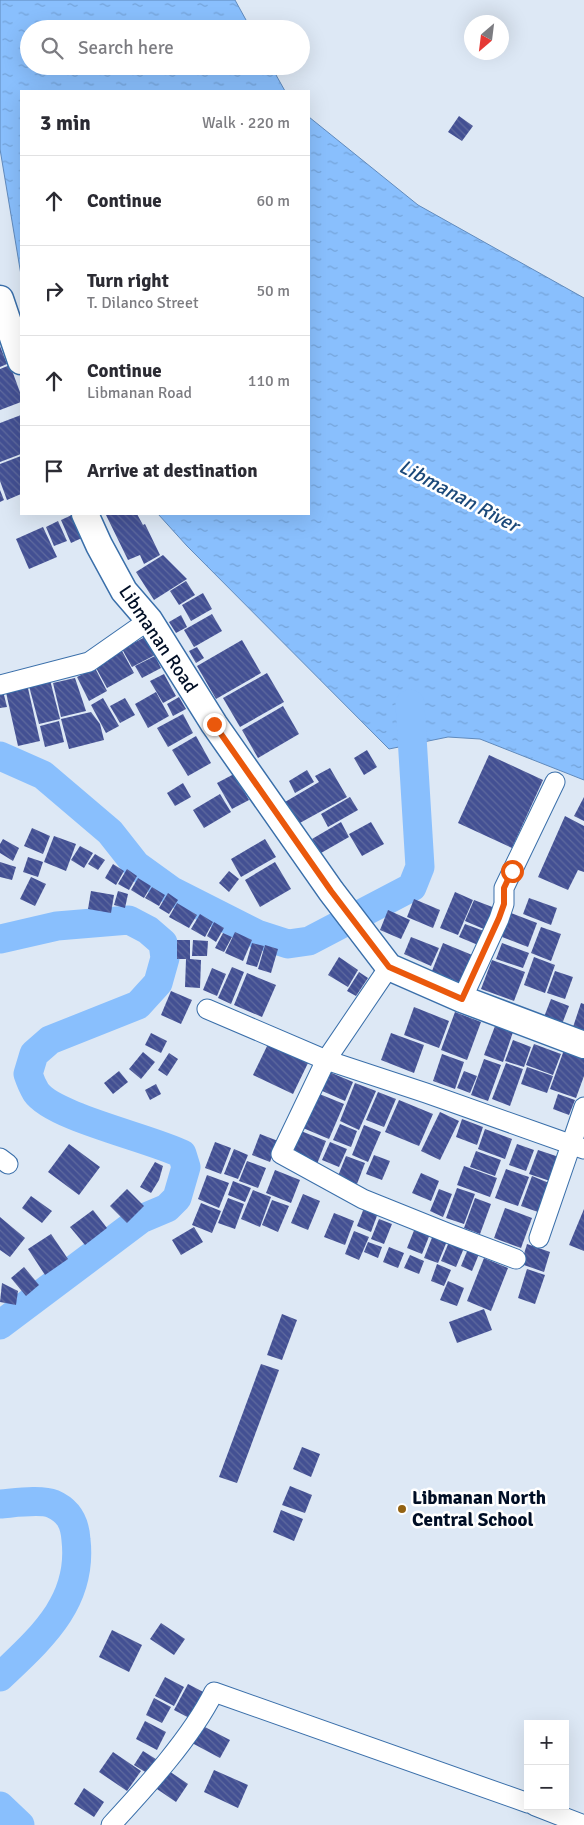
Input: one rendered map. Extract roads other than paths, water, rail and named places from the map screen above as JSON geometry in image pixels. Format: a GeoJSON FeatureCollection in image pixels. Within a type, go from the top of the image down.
{"type":"FeatureCollection","features":[{"type":"Feature","properties":{"kind":"main road"},"geometry":{"type":"LineString","coordinates":[[0,300],[20,358]]}},
{"type":"Feature","properties":{"kind":"main road","name":"Libmanan Road"},"geometry":{"type":"LineString","coordinates":[[85,515],[124,591],[149,620],[214,724],[331,891],[389,967]]}},
{"type":"Feature","properties":{"kind":"main road"},"geometry":{"type":"LineString","coordinates":[[389,967],[462,999],[584,1045]]}},
{"type":"Feature","properties":{"kind":"street"},"geometry":{"type":"LineString","coordinates":[[0,686],[89,662],[149,620]]}},
{"type":"Feature","properties":{"kind":"street"},"geometry":{"type":"LineString","coordinates":[[462,999],[499,918],[504,904],[504,888],[555,782]]}},
{"type":"Feature","properties":{"kind":"street"},"geometry":{"type":"LineString","coordinates":[[389,967],[326,1060],[281,1154],[363,1199],[516,1259]]}},
{"type":"Feature","properties":{"kind":"street"},"geometry":{"type":"LineString","coordinates":[[207,1009],[326,1060],[426,1093],[577,1147]]}},
{"type":"Feature","properties":{"kind":"street"},"geometry":{"type":"LineString","coordinates":[[539,1238],[577,1147],[584,1108]]}},
{"type":"Feature","properties":{"kind":"street"},"geometry":{"type":"LineString","coordinates":[[111,1825],[147,1785],[187,1734],[204,1712],[214,1692],[524,1802]]}},
{"type":"Feature","properties":{"kind":"street"},"geometry":{"type":"LineString","coordinates":[[545,1810],[584,1825]]}},
{"type":"Feature","properties":{"kind":"water"},"geometry":{"type":"Polygon","coordinates":[[[0,0],[235,0],[246,20],[20,20],[20,75],[276,75],[284,90],[20,90],[20,269],[0,149],[0,0]]]}},
{"type":"Feature","properties":{"kind":"water","name":"Libmanan River"},"geometry":{"type":"Polygon","coordinates":[[[310,118],[418,205],[584,298],[584,780],[480,739],[448,737],[389,749],[187,546],[159,515],[310,515],[310,118]]]}},
{"type":"Feature","properties":{"kind":"waterway"},"geometry":{"type":"LineString","coordinates":[[0,756],[43,775],[110,832],[136,865],[172,891],[257,934],[288,944],[309,941],[412,887],[420,867],[410,704]]}},
{"type":"Feature","properties":{"kind":"waterway"},"geometry":{"type":"LineString","coordinates":[[0,939],[57,926],[129,920],[148,930],[163,943],[165,958],[158,983],[138,1005],[50,1040],[34,1054],[28,1074],[36,1092],[61,1110],[182,1154],[186,1167],[177,1198],[167,1208],[141,1219],[0,1325]]}},
{"type":"Feature","properties":{"kind":"waterway"},"geometry":{"type":"LineString","coordinates":[[0,1504],[27,1502],[53,1504],[63,1510],[70,1518],[73,1523],[76,1540],[76,1562],[73,1582],[66,1600],[44,1633],[0,1677]]}},
{"type":"Feature","properties":{"kind":"waterway"},"geometry":{"type":"LineString","coordinates":[[0,1806],[20,1825]]}},
{"type":"Feature","properties":{"kind":"place","name":"Libmanan North Central School"},"geometry":{"type":"Point","coordinates":[402,1509]}}]}
